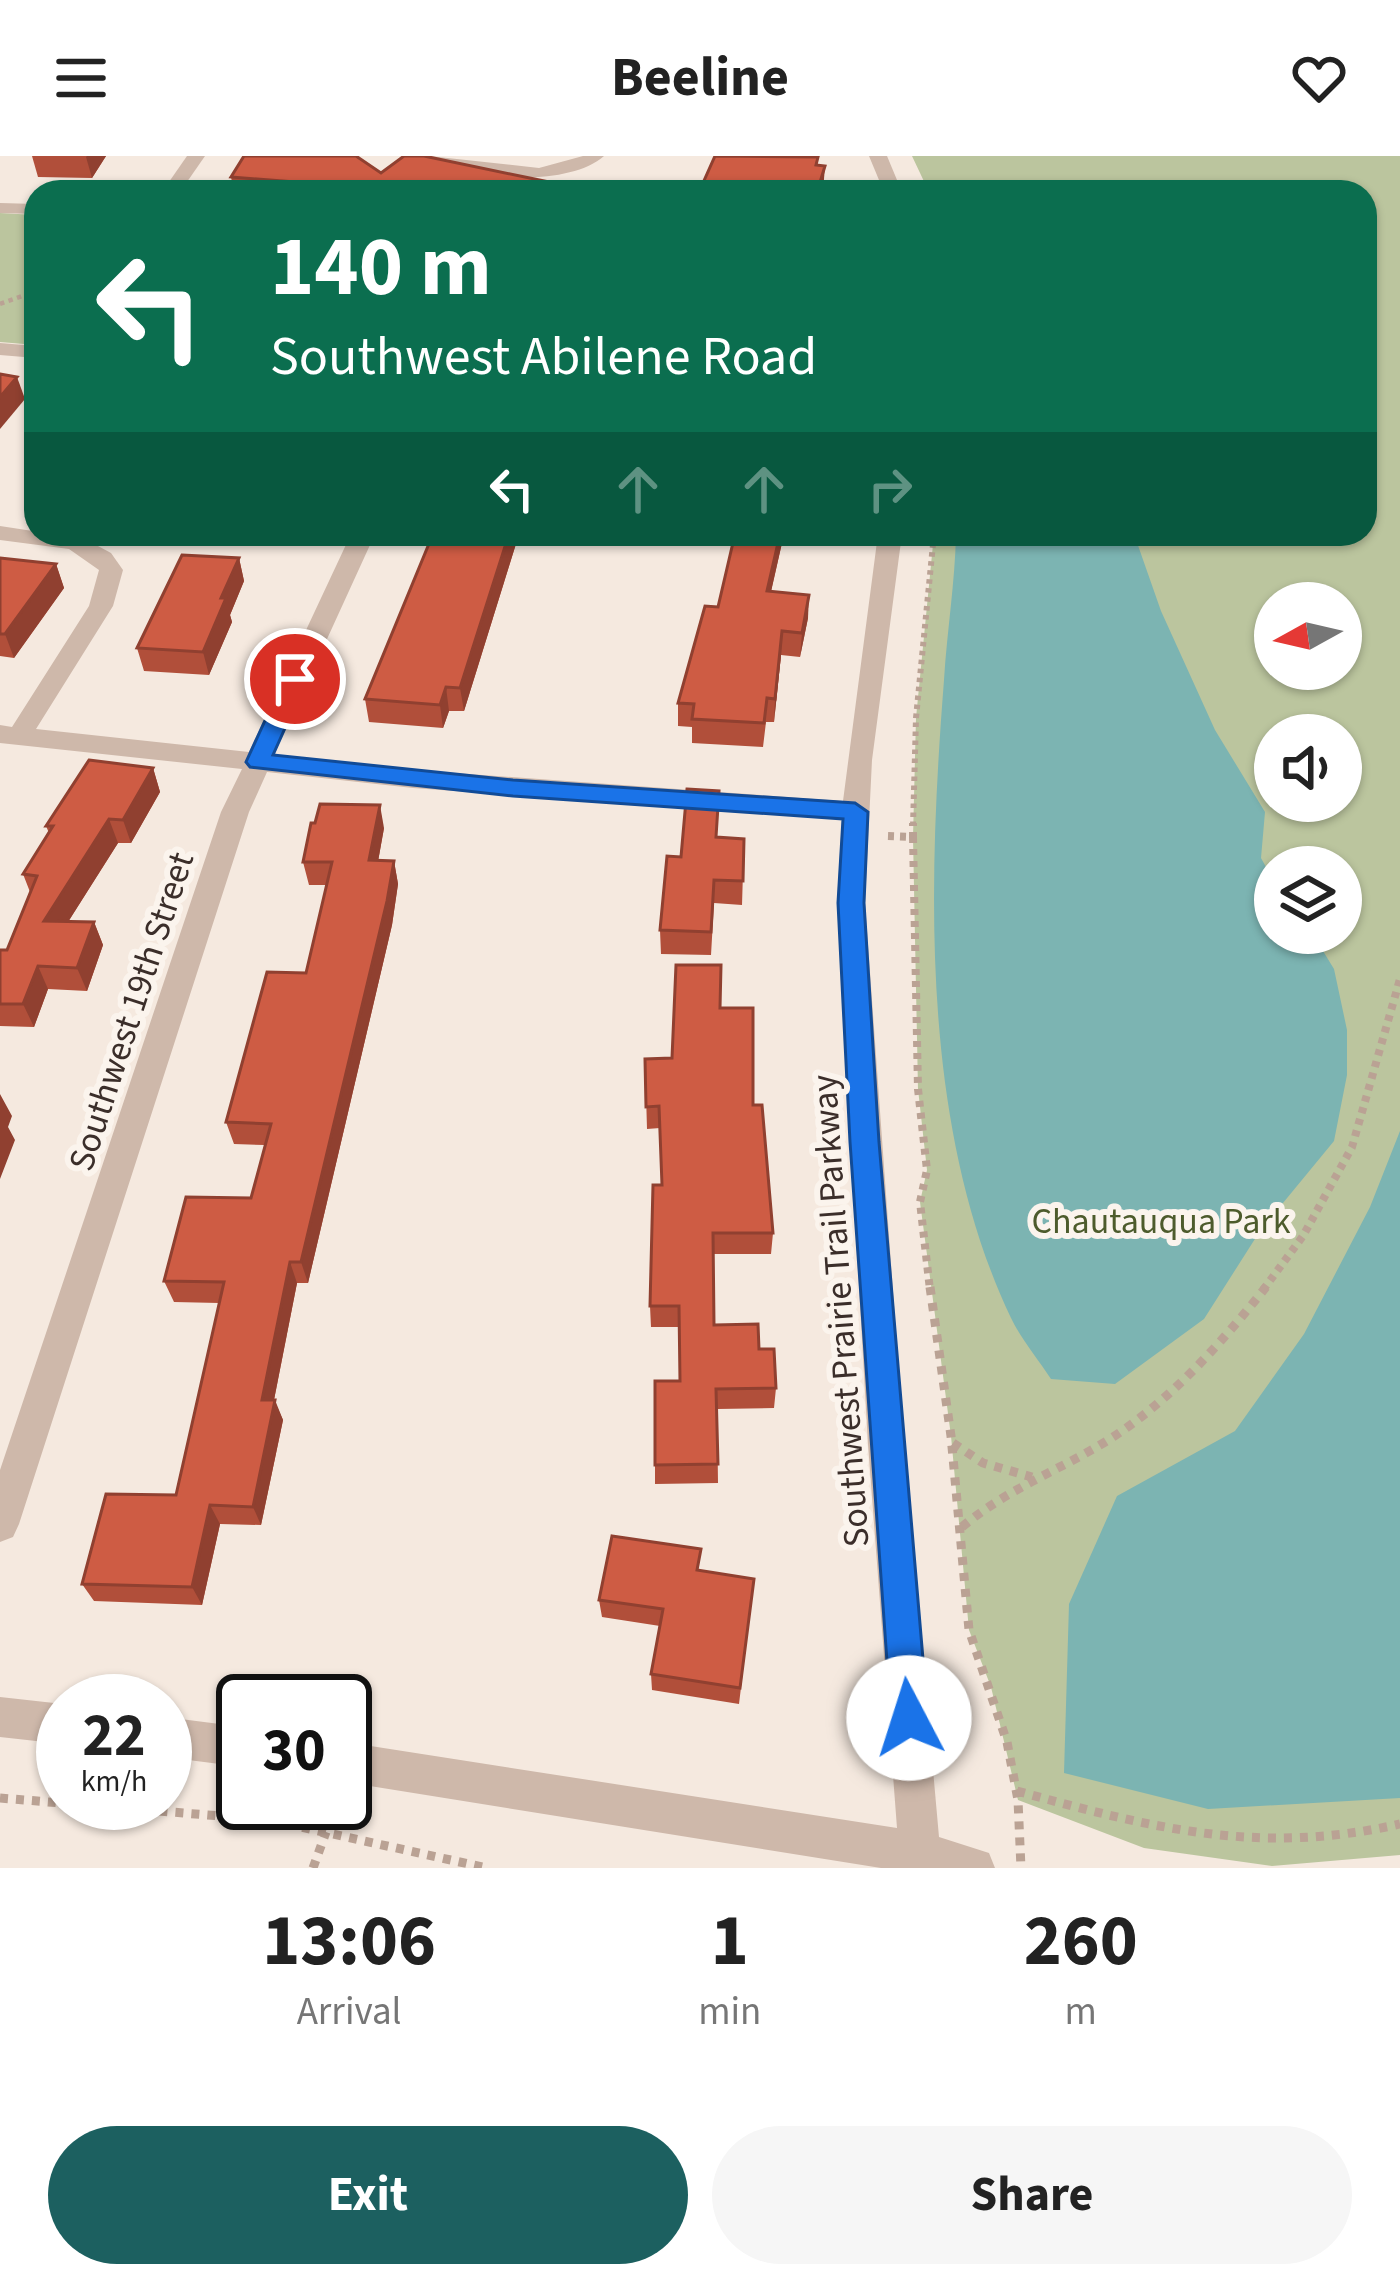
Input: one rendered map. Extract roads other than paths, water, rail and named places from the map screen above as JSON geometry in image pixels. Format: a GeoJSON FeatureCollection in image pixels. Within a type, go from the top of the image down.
{"type":"FeatureCollection","features":[{"type":"Feature","properties":{"kind":"street"},"geometry":{"type":"LineString","coordinates":[[438,156],[539,172],[578,166],[595,156]]}},
{"type":"Feature","properties":{"kind":"street"},"geometry":{"type":"LineString","coordinates":[[86,546],[98,552],[111,570],[101,606],[9,736],[854,823]]}},
{"type":"Feature","properties":{"kind":"street","name":"Southwest 19th Street"},"geometry":{"type":"LineString","coordinates":[[0,1524],[235,812],[357,546]]}},
{"type":"Feature","properties":{"kind":"street","name":"Southwest Prairie Trail Parkway"},"geometry":{"type":"LineString","coordinates":[[889,546],[854,823],[851,903],[864,1142],[921,1860]]}},
{"type":"Feature","properties":{"kind":"street"},"geometry":{"type":"LineString","coordinates":[[0,1717],[36,1721]]}},
{"type":"Feature","properties":{"kind":"street"},"geometry":{"type":"LineString","coordinates":[[372,1766],[974,1868]]}},
{"type":"Feature","properties":{"kind":"water"},"geometry":{"type":"Polygon","coordinates":[[[955,546],[1138,546],[1161,611],[1215,730],[1254,794],[1254,822],[1264,822],[1262,846],[1254,846],[1254,954],[1325,954],[1334,969],[1347,1030],[1347,1075],[1334,1141],[1260,1231],[1204,1319],[1115,1384],[1051,1379],[1011,1318],[981,1244],[960,1167],[937,1004],[934,922],[945,662],[955,546]]]}},
{"type":"Feature","properties":{"kind":"water"},"geometry":{"type":"Polygon","coordinates":[[[1400,1131],[1400,1798],[1208,1809],[1064,1773],[1069,1604],[1117,1496],[1235,1431],[1304,1334],[1370,1207],[1400,1131]]]}},
{"type":"Feature","properties":{"kind":"park label","name":"Chautauqua Park"},"geometry":{"type":"Point","coordinates":[1161,1220]}}]}
